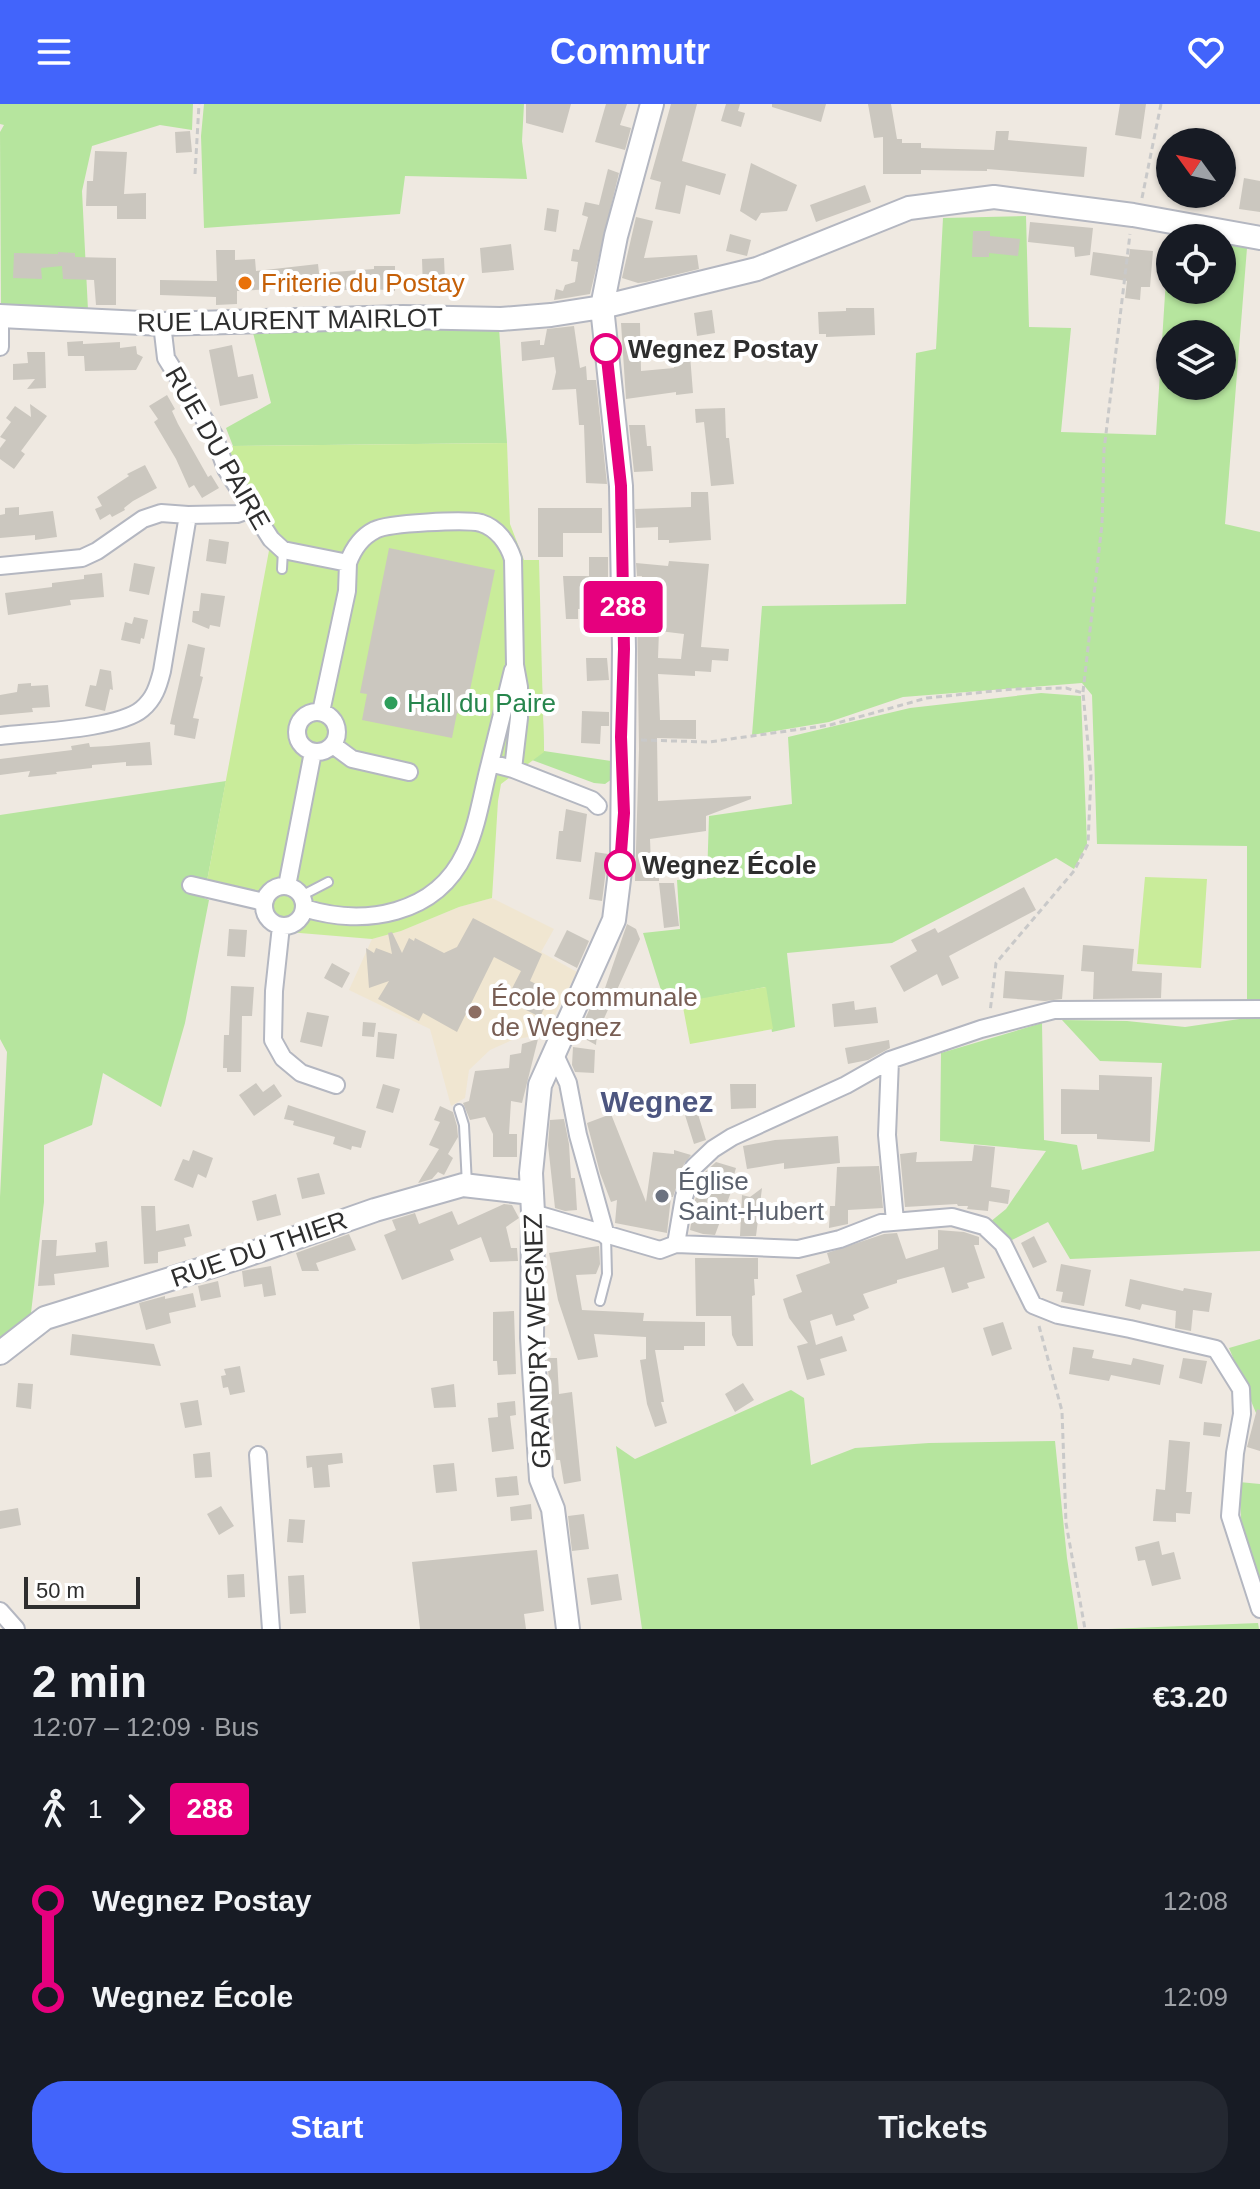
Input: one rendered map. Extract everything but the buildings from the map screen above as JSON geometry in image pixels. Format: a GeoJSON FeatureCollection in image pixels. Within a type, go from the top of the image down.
{"type":"FeatureCollection","features":[{"type":"Feature","properties":{"kind":"street","name":"GRAND'RY WEGNEZ"},"geometry":{"type":"LineString","coordinates":[[568,1629],[553,1509],[541,1479],[532,1338],[532,1203],[540,1085],[614,920],[624,813],[621,486],[602,307],[616,236],[652,104]]}},
{"type":"Feature","properties":{"kind":"street","name":"RUE LAURENT MAIRLOT"},"geometry":{"type":"LineString","coordinates":[[0,316],[162,324],[403,317],[501,319],[551,315],[602,307],[757,269],[909,208],[994,197],[1136,215],[1260,238]]}},
{"type":"Feature","properties":{"kind":"street"},"geometry":{"type":"LineString","coordinates":[[0,316],[0,347]]}},
{"type":"Feature","properties":{"kind":"street","name":"RUE DU PAIRE"},"geometry":{"type":"LineString","coordinates":[[162,324],[166,358],[214,435],[226,469],[271,539],[283,550],[348,563]]}},
{"type":"Feature","properties":{"kind":"street"},"geometry":{"type":"LineString","coordinates":[[0,566],[82,558],[143,519],[161,513],[237,514],[251,509]]}},
{"type":"Feature","properties":{"kind":"street"},"geometry":{"type":"LineString","coordinates":[[0,736],[114,722],[140,711],[157,692],[188,515]]}},
{"type":"Feature","properties":{"kind":"street"},"geometry":{"type":"LineString","coordinates":[[321,712],[353,549],[374,530],[388,526],[471,522],[491,528],[510,549],[513,559],[515,665],[503,766]]}},
{"type":"Feature","properties":{"kind":"street"},"geometry":{"type":"LineString","coordinates":[[313,752],[297,897],[302,915],[293,924],[281,926],[274,924],[266,915],[264,902],[275,888],[297,897],[323,914],[373,916],[410,905],[441,889],[466,852],[503,766],[519,718],[515,665]]}},
{"type":"Feature","properties":{"kind":"street"},"geometry":{"type":"LineString","coordinates":[[321,712],[332,718],[337,728],[333,745],[324,751],[313,752],[302,745],[297,732],[302,719],[308,714],[321,712]]}},
{"type":"Feature","properties":{"kind":"street"},"geometry":{"type":"LineString","coordinates":[[333,745],[352,759],[409,772]]}},
{"type":"Feature","properties":{"kind":"street"},"geometry":{"type":"LineString","coordinates":[[503,766],[592,800],[598,806],[624,813]]}},
{"type":"Feature","properties":{"kind":"street"},"geometry":{"type":"LineString","coordinates":[[191,885],[264,902]]}},
{"type":"Feature","properties":{"kind":"street"},"geometry":{"type":"LineString","coordinates":[[281,926],[274,991],[273,1040],[283,1058],[301,1073],[336,1085]]}},
{"type":"Feature","properties":{"kind":"street"},"geometry":{"type":"LineString","coordinates":[[676,1244],[684,1197],[694,1167],[713,1149],[776,1116],[846,1085],[890,1060],[989,1027],[1054,1010],[1260,1009]]}},
{"type":"Feature","properties":{"kind":"street"},"geometry":{"type":"LineString","coordinates":[[554,1053],[568,1083],[578,1135],[606,1236]]}},
{"type":"Feature","properties":{"kind":"street"},"geometry":{"type":"LineString","coordinates":[[890,1060],[887,1135],[895,1221]]}},
{"type":"Feature","properties":{"kind":"street","name":"RUE DU THIER"},"geometry":{"type":"LineString","coordinates":[[0,1353],[45,1318],[241,1257],[375,1210],[467,1186],[532,1203]]}},
{"type":"Feature","properties":{"kind":"street"},"geometry":{"type":"LineString","coordinates":[[532,1203],[606,1236],[660,1250],[676,1244],[798,1249],[895,1221],[952,1217],[984,1226],[1003,1244],[1033,1305],[1058,1315],[1216,1349],[1241,1389],[1242,1414],[1230,1516],[1260,1609]]}},
{"type":"Feature","properties":{"kind":"street"},"geometry":{"type":"LineString","coordinates":[[258,1455],[271,1629]]}},
{"type":"Feature","properties":{"kind":"street"},"geometry":{"type":"LineString","coordinates":[[0,1611],[16,1629]]}},
{"type":"Feature","properties":{"kind":"lane"},"geometry":{"type":"LineString","coordinates":[[282,569],[283,550]]}},
{"type":"Feature","properties":{"kind":"lane"},"geometry":{"type":"LineString","coordinates":[[297,897],[328,882]]}},
{"type":"Feature","properties":{"kind":"lane"},"geometry":{"type":"LineString","coordinates":[[459,1109],[464,1125],[467,1186]]}},
{"type":"Feature","properties":{"kind":"lane"},"geometry":{"type":"LineString","coordinates":[[600,1301],[607,1274],[606,1236]]}},
{"type":"Feature","properties":{"kind":"path"},"geometry":{"type":"LineString","coordinates":[[195,174],[199,104]]}},
{"type":"Feature","properties":{"kind":"path"},"geometry":{"type":"LineString","coordinates":[[989,1027],[996,963],[1074,871],[1088,844],[1091,775],[1083,693],[1102,524],[1104,450],[1136,215],[1161,104]]}},
{"type":"Feature","properties":{"kind":"path"},"geometry":{"type":"LineString","coordinates":[[621,737],[662,742],[709,742],[830,725],[927,698],[1026,689],[1066,688],[1083,693]]}},
{"type":"Feature","properties":{"kind":"path"},"geometry":{"type":"LineString","coordinates":[[1033,1305],[1062,1411],[1066,1523],[1085,1629]]}},
{"type":"Feature","properties":{"kind":"shaded area","name":"École communale de Wegnez"},"geometry":{"type":"Polygon","coordinates":[[[492,898],[554,929],[541,952],[577,972],[545,1034],[512,1040],[490,1050],[469,1070],[465,1098],[451,1106],[430,1029],[349,990],[372,939],[492,898]]]}},
{"type":"Feature","properties":{"kind":"green space"},"geometry":{"type":"Polygon","coordinates":[[[0,104],[193,104],[192,130],[160,125],[92,146],[82,191],[88,310],[1,309],[0,132],[4,125],[0,124],[0,104]]]}},
{"type":"Feature","properties":{"kind":"green space"},"geometry":{"type":"Polygon","coordinates":[[[204,104],[524,104],[522,141],[527,179],[405,176],[400,214],[204,228],[201,136],[204,104]]]}},
{"type":"Feature","properties":{"kind":"green space"},"geometry":{"type":"Polygon","coordinates":[[[1026,216],[1029,327],[1071,328],[1061,432],[1156,435],[1158,400],[1235,400],[1225,524],[1260,532],[1260,1005],[1247,1007],[1247,846],[1097,844],[1092,695],[1082,683],[903,697],[829,722],[752,735],[762,606],[906,604],[916,353],[936,349],[943,218],[1026,216]]]}},
{"type":"Feature","properties":{"kind":"green space"},"geometry":{"type":"Polygon","coordinates":[[[1236,246],[1247,248],[1236,386],[1236,320],[1163,320],[1164,304],[1236,304],[1236,246]]]}},
{"type":"Feature","properties":{"kind":"green space"},"geometry":{"type":"Polygon","coordinates":[[[499,328],[507,443],[233,446],[226,428],[271,403],[252,329],[499,328]]]}},
{"type":"Feature","properties":{"kind":"green space","name":"Hall du Paire"},"geometry":{"type":"Polygon","coordinates":[[[507,443],[510,524],[524,560],[539,560],[544,752],[501,784],[492,898],[372,939],[276,931],[259,919],[254,907],[207,881],[271,540],[220,451],[233,446],[507,443]]]}},
{"type":"Feature","properties":{"kind":"green space"},"geometry":{"type":"Polygon","coordinates":[[[542,687],[544,751],[611,761],[612,779],[605,784],[594,783],[532,760],[542,687]]]}},
{"type":"Feature","properties":{"kind":"green space"},"geometry":{"type":"Polygon","coordinates":[[[1041,693],[1081,696],[1087,844],[1074,869],[1056,858],[892,943],[787,953],[795,1027],[772,1032],[765,987],[666,1006],[643,933],[680,929],[677,880],[707,879],[709,816],[792,804],[788,737],[910,708],[1041,693]]]}},
{"type":"Feature","properties":{"kind":"green space"},"geometry":{"type":"Polygon","coordinates":[[[226,781],[207,881],[189,892],[209,900],[185,1023],[161,1107],[103,1073],[92,1125],[44,1145],[44,1202],[31,1313],[0,1342],[0,1197],[7,1052],[0,1039],[0,815],[226,781]]]}},
{"type":"Feature","properties":{"kind":"green space"},"geometry":{"type":"Polygon","coordinates":[[[1145,877],[1207,879],[1201,968],[1137,964],[1145,877]]]}},
{"type":"Feature","properties":{"kind":"green space"},"geometry":{"type":"Polygon","coordinates":[[[766,987],[773,1029],[690,1044],[682,1002],[766,987]]]}},
{"type":"Feature","properties":{"kind":"green space"},"geometry":{"type":"Polygon","coordinates":[[[1260,1016],[1260,1251],[1070,1259],[1048,1222],[1012,1240],[990,1222],[1006,1209],[1046,1151],[940,1141],[941,1053],[1042,1023],[1044,1140],[1077,1145],[1082,1170],[1154,1151],[1162,1063],[1100,1061],[1062,1020],[1127,1021],[1185,1027],[1260,1016]]]}},
{"type":"Feature","properties":{"kind":"green space"},"geometry":{"type":"Polygon","coordinates":[[[1260,1339],[1260,1414],[1256,1413],[1229,1348],[1260,1339]]]}},
{"type":"Feature","properties":{"kind":"green space"},"geometry":{"type":"Polygon","coordinates":[[[791,1390],[804,1398],[811,1465],[855,1448],[929,1443],[1055,1441],[1078,1629],[642,1629],[616,1446],[635,1459],[791,1390]]]}},
{"type":"Feature","properties":{"kind":"green space"},"geometry":{"type":"Polygon","coordinates":[[[1239,1482],[1260,1484],[1260,1588],[1242,1535],[1239,1482]]]}},
{"type":"Feature","properties":{"kind":"green space"},"geometry":{"type":"Polygon","coordinates":[[[1258,1623],[1259,1629],[1108,1629],[1258,1623]]]}},
{"type":"Feature","properties":{"kind":"bus line","name":"288"},"geometry":{"type":"LineString","coordinates":[[606,349],[621,486],[624,813],[620,865]]}},
{"type":"Feature","properties":{"kind":"place","name":"Friterie du Postay"},"geometry":{"type":"Point","coordinates":[245,283]}},
{"type":"Feature","properties":{"kind":"place","name":"Wegnez Postay"},"geometry":{"type":"Point","coordinates":[606,349]}},
{"type":"Feature","properties":{"kind":"place","name":"Hall du Paire"},"geometry":{"type":"Point","coordinates":[391,703]}},
{"type":"Feature","properties":{"kind":"place","name":"Wegnez École"},"geometry":{"type":"Point","coordinates":[620,865]}},
{"type":"Feature","properties":{"kind":"place","name":"École communale de Wegnez"},"geometry":{"type":"Point","coordinates":[475,1012]}},
{"type":"Feature","properties":{"kind":"place","name":"Église Saint-Hubert"},"geometry":{"type":"Point","coordinates":[662,1196]}},
{"type":"Feature","properties":{"kind":"district","name":"Wegnez"},"geometry":{"type":"Point","coordinates":[657,1102]}}]}
